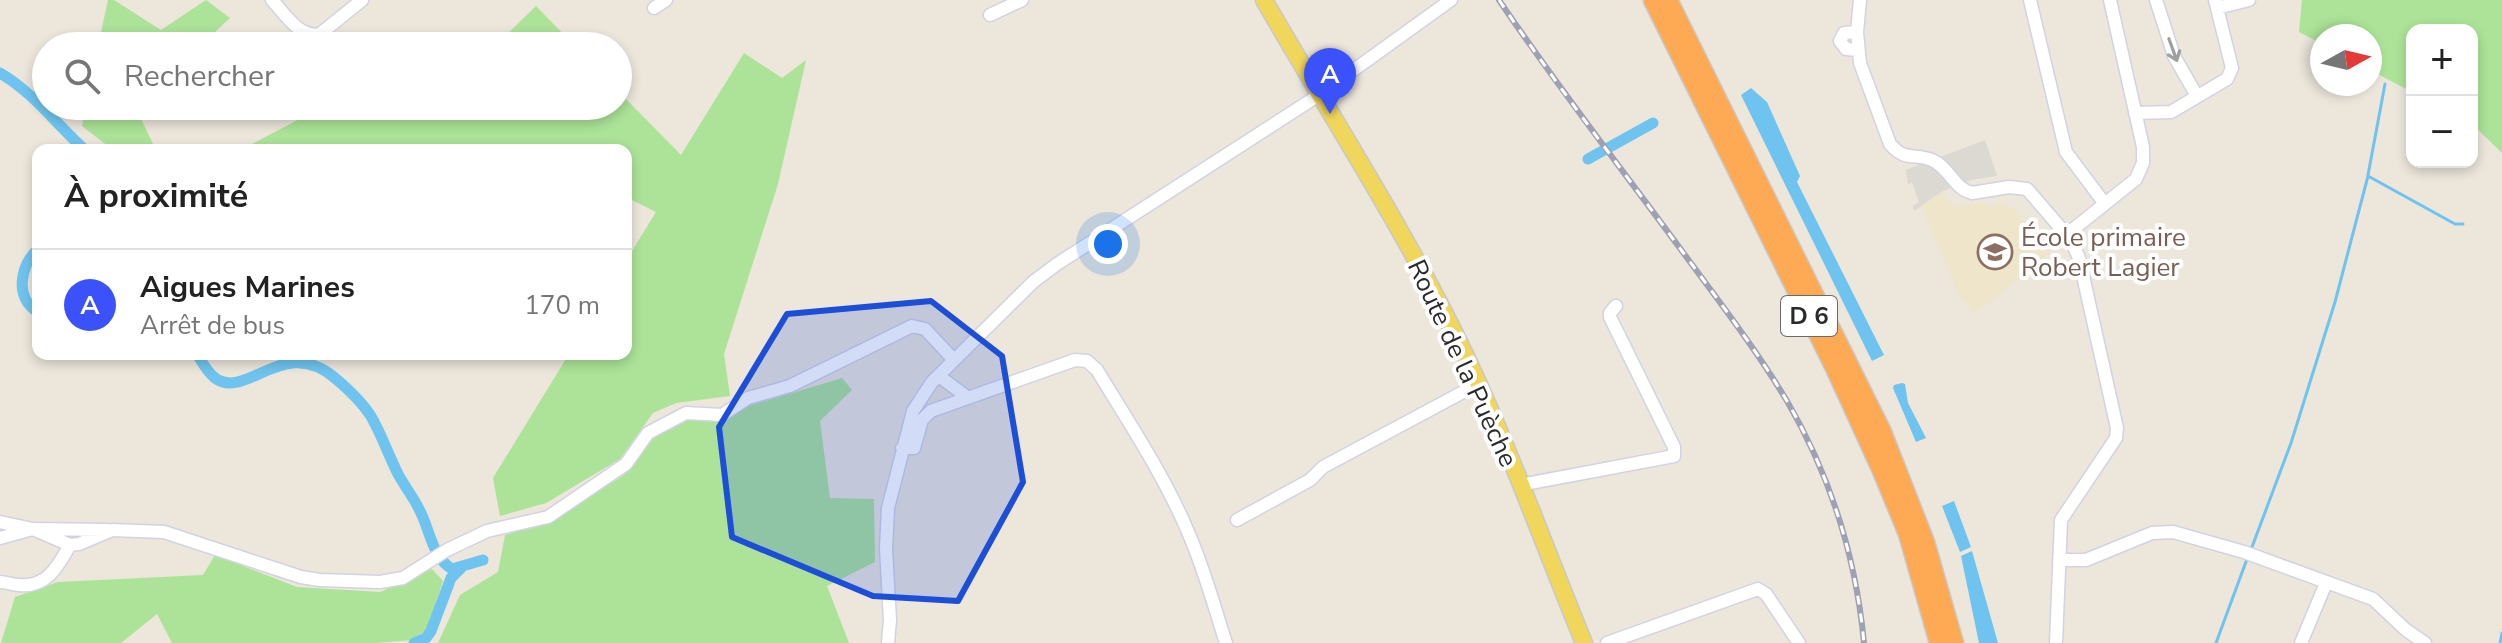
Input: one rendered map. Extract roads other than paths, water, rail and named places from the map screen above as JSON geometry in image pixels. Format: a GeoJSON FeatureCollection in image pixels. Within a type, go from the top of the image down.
{"type":"FeatureCollection","features":[{"type":"Feature","properties":{"kind":"highway","name":"D 6"},"geometry":{"type":"LineString","coordinates":[[1653,0],[1834,366],[1882,471],[1908,534],[1939,643]]}},
{"type":"Feature","properties":{"kind":"highway","name":"D 6"},"geometry":{"type":"LineString","coordinates":[[1668,0],[1882,432],[1925,542],[1954,643]]}},
{"type":"Feature","properties":{"kind":"main road","name":"Route de la Puèche"},"geometry":{"type":"LineString","coordinates":[[1264,0],[1423,273],[1478,384],[1584,643]]}},
{"type":"Feature","properties":{"kind":"street"},"geometry":{"type":"LineString","coordinates":[[272,0],[304,32]]}},
{"type":"Feature","properties":{"kind":"street"},"geometry":{"type":"LineString","coordinates":[[322,32],[362,0]]}},
{"type":"Feature","properties":{"kind":"street"},"geometry":{"type":"LineString","coordinates":[[654,8],[666,0]]}},
{"type":"Feature","properties":{"kind":"street"},"geometry":{"type":"LineString","coordinates":[[990,15],[1022,0]]}},
{"type":"Feature","properties":{"kind":"street"},"geometry":{"type":"LineString","coordinates":[[889,643],[888,508],[913,411],[939,376],[1033,282],[1057,264],[1319,95],[1451,0]]}},
{"type":"Feature","properties":{"kind":"street"},"geometry":{"type":"LineString","coordinates":[[1860,0],[1857,32],[1862,72],[1890,144],[1903,155],[1936,162],[1972,193],[2016,186],[2027,189],[2066,235],[2079,258],[2117,433],[2114,444],[2065,510],[2061,520],[2056,643]]}},
{"type":"Feature","properties":{"kind":"street"},"geometry":{"type":"LineString","coordinates":[[2030,0],[2066,152],[2105,204]]}},
{"type":"Feature","properties":{"kind":"street"},"geometry":{"type":"LineString","coordinates":[[2066,235],[2136,179],[2144,156],[2110,0]]}},
{"type":"Feature","properties":{"kind":"street"},"geometry":{"type":"LineString","coordinates":[[2156,0],[2174,56],[2197,96]]}},
{"type":"Feature","properties":{"kind":"street"},"geometry":{"type":"LineString","coordinates":[[2135,113],[2171,112],[2223,82],[2232,68],[2216,4],[2249,0]]}},
{"type":"Feature","properties":{"kind":"street"},"geometry":{"type":"LineString","coordinates":[[1520,485],[1674,456],[1674,447],[1610,317],[1616,306]]}},
{"type":"Feature","properties":{"kind":"street"},"geometry":{"type":"LineString","coordinates":[[0,522],[33,529],[164,532],[301,577],[380,582],[403,578],[487,531],[548,517],[626,464],[648,433],[686,413],[722,415],[748,398],[790,386],[912,326],[925,329],[954,360]]}},
{"type":"Feature","properties":{"kind":"street"},"geometry":{"type":"LineString","coordinates":[[902,448],[914,448],[922,420],[928,413],[1075,360],[1087,361],[1093,365],[1158,473],[1188,530],[1226,643]]}},
{"type":"Feature","properties":{"kind":"street"},"geometry":{"type":"LineString","coordinates":[[939,376],[967,397]]}},
{"type":"Feature","properties":{"kind":"street"},"geometry":{"type":"LineString","coordinates":[[1237,520],[1310,480],[1323,467],[1478,384]]}},
{"type":"Feature","properties":{"kind":"street"},"geometry":{"type":"LineString","coordinates":[[0,538],[33,529],[70,545],[112,530]]}},
{"type":"Feature","properties":{"kind":"street"},"geometry":{"type":"LineString","coordinates":[[2059,560],[2086,560],[2152,533],[2173,532],[2244,552],[2373,599],[2425,643]]}},
{"type":"Feature","properties":{"kind":"street"},"geometry":{"type":"LineString","coordinates":[[0,582],[33,585],[45,580],[56,569],[70,545]]}},
{"type":"Feature","properties":{"kind":"street"},"geometry":{"type":"LineString","coordinates":[[2301,643],[2326,583]]}},
{"type":"Feature","properties":{"kind":"street"},"geometry":{"type":"LineString","coordinates":[[1607,643],[1758,589],[1766,594],[1799,643]]}},
{"type":"Feature","properties":{"kind":"water"},"geometry":{"type":"Polygon","coordinates":[[[1751,88],[1767,102],[1800,176],[1797,182],[1884,355],[1872,361],[1741,95],[1751,88]]]}},
{"type":"Feature","properties":{"kind":"water"},"geometry":{"type":"Polygon","coordinates":[[[1905,384],[1908,403],[1926,438],[1916,442],[1893,388],[1905,384]]]}},
{"type":"Feature","properties":{"kind":"water"},"geometry":{"type":"Polygon","coordinates":[[[1954,501],[1971,547],[1960,552],[1942,506],[1954,501]]]}},
{"type":"Feature","properties":{"kind":"water"},"geometry":{"type":"Polygon","coordinates":[[[1972,551],[1998,643],[1979,643],[1961,556],[1972,551]]]}},
{"type":"Feature","properties":{"kind":"waterway"},"geometry":{"type":"LineString","coordinates":[[0,73],[32,97]]}},
{"type":"Feature","properties":{"kind":"waterway"},"geometry":{"type":"LineString","coordinates":[[2368,175],[2385,84]]}},
{"type":"Feature","properties":{"kind":"waterway"},"geometry":{"type":"LineString","coordinates":[[55,120],[79,144]]}},
{"type":"Feature","properties":{"kind":"waterway"},"geometry":{"type":"LineString","coordinates":[[1588,159],[1653,123]]}},
{"type":"Feature","properties":{"kind":"waterway"},"geometry":{"type":"LineString","coordinates":[[2252,547],[2291,443],[2335,302],[2368,176],[2455,224],[2463,224]]}},
{"type":"Feature","properties":{"kind":"waterway"},"geometry":{"type":"LineString","coordinates":[[32,256],[22,282],[25,299],[32,308]]}},
{"type":"Feature","properties":{"kind":"waterway"},"geometry":{"type":"LineString","coordinates":[[201,360],[212,376],[227,383],[240,382],[283,365],[299,363],[316,366],[335,378],[355,396],[372,418],[398,474],[420,511],[440,558],[452,569],[483,560]]}},
{"type":"Feature","properties":{"kind":"waterway"},"geometry":{"type":"LineString","coordinates":[[2216,643],[2247,559]]}},
{"type":"Feature","properties":{"kind":"waterway"},"geometry":{"type":"LineString","coordinates":[[414,643],[426,638],[431,631],[451,578],[461,568]]}},
{"type":"Feature","properties":{"kind":"waterway"},"geometry":{"type":"LineString","coordinates":[[2500,643],[2502,633]]}},
{"type":"Feature","properties":{"kind":"railway"},"geometry":{"type":"LineString","coordinates":[[1499,0],[1736,325],[1787,401],[1816,458],[1839,518],[1855,580],[1864,643]]}},
{"type":"Feature","properties":{"kind":"place","name":"Aigues Marines"},"geometry":{"type":"Point","coordinates":[1330,114]}},
{"type":"Feature","properties":{"kind":"place","name":"École primaire Robert Lagier"},"geometry":{"type":"Point","coordinates":[1995,252]}}]}
